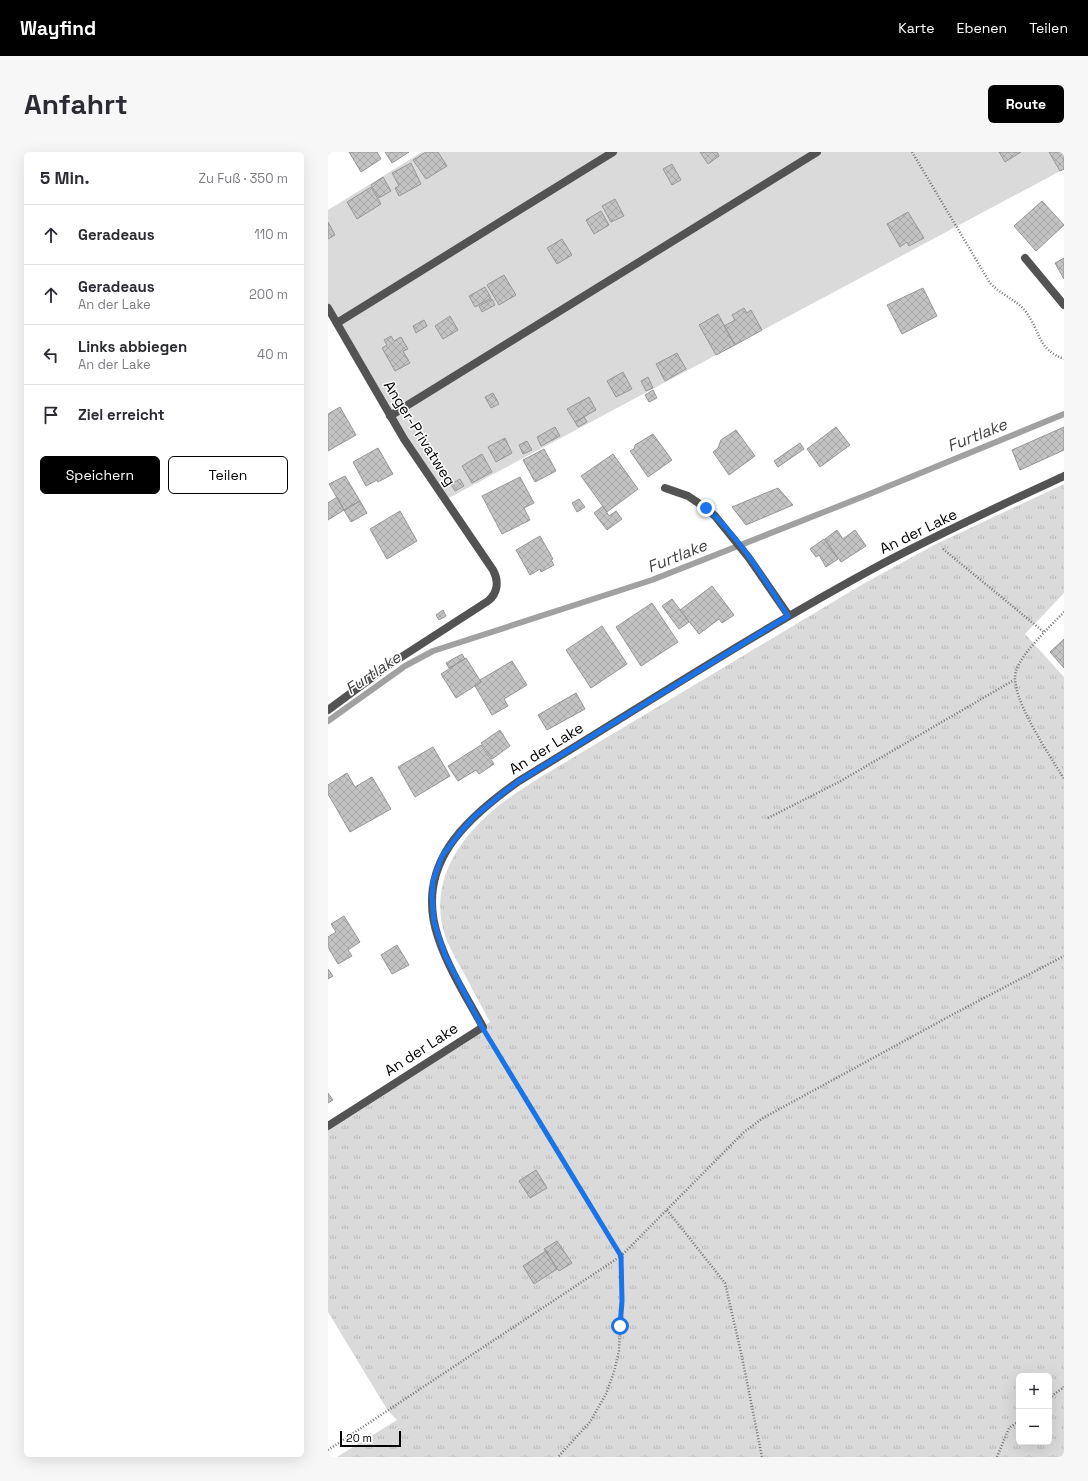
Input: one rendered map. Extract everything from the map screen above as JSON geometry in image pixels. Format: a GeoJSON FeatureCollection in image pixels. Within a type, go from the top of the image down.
{"type":"FeatureCollection","features":[{"type":"Feature","properties":{"kind":"street"},"geometry":{"type":"LineString","coordinates":[[337,323],[613,152]]}},
{"type":"Feature","properties":{"kind":"street"},"geometry":{"type":"LineString","coordinates":[[390,416],[817,152]]}},
{"type":"Feature","properties":{"kind":"street"},"geometry":{"type":"LineString","coordinates":[[1025,258],[1064,305]]}},
{"type":"Feature","properties":{"kind":"street","name":"Anger-Privatweg"},"geometry":{"type":"LineString","coordinates":[[328,308],[390,416],[418,460],[494,570],[497,586],[491,599],[389,665],[328,710]]}},
{"type":"Feature","properties":{"kind":"street","name":"An der Lake"},"geometry":{"type":"LineString","coordinates":[[328,1126],[482,1027],[445,955],[434,922],[432,896],[433,881],[442,856],[475,816],[519,781],[788,616],[880,565],[931,539],[1064,476]]}},
{"type":"Feature","properties":{"kind":"street"},"geometry":{"type":"LineString","coordinates":[[665,488],[688,496],[706,508],[721,522],[749,558],[788,616]]}},
{"type":"Feature","properties":{"kind":"path"},"geometry":{"type":"LineString","coordinates":[[912,152],[990,283],[1001,294],[1023,308],[1030,318],[1041,343],[1054,355],[1064,359]]}},
{"type":"Feature","properties":{"kind":"path"},"geometry":{"type":"LineString","coordinates":[[931,539],[1045,633]]}},
{"type":"Feature","properties":{"kind":"path"},"geometry":{"type":"LineString","coordinates":[[1064,612],[1019,664],[1014,680],[1016,692],[1022,705],[1064,779]]}},
{"type":"Feature","properties":{"kind":"path"},"geometry":{"type":"LineString","coordinates":[[768,818],[839,782],[1014,680]]}},
{"type":"Feature","properties":{"kind":"path"},"geometry":{"type":"LineString","coordinates":[[328,1450],[621,1256],[744,1132],[763,1118],[960,1010],[1064,956]]}},
{"type":"Feature","properties":{"kind":"path"},"geometry":{"type":"LineString","coordinates":[[482,1027],[621,1256],[622,1301],[619,1351],[614,1372],[606,1394],[590,1422],[558,1457]]}},
{"type":"Feature","properties":{"kind":"path"},"geometry":{"type":"LineString","coordinates":[[666,1210],[725,1283],[742,1357],[762,1457]]}},
{"type":"Feature","properties":{"kind":"path"},"geometry":{"type":"LineString","coordinates":[[1052,1396],[1064,1387]]}},
{"type":"Feature","properties":{"kind":"path"},"geometry":{"type":"LineString","coordinates":[[997,1457],[1009,1428],[1016,1423]]}},
{"type":"Feature","properties":{"kind":"green space"},"geometry":{"type":"Polygon","coordinates":[[[422,152],[1064,152],[1064,169],[445,500],[328,308],[328,210],[422,152]]]}},
{"type":"Feature","properties":{"kind":"green space"},"geometry":{"type":"Polygon","coordinates":[[[1064,484],[1064,593],[1025,634],[1064,677],[1064,1457],[337,1457],[397,1420],[388,1411],[328,1312],[328,1126],[490,1022],[454,955],[444,933],[441,913],[441,894],[445,877],[452,860],[462,844],[487,816],[539,778],[863,584],[936,544],[1064,484]]]}},
{"type":"Feature","properties":{"kind":"building"},"geometry":{"type":"Polygon","coordinates":[[[349,152],[377,152],[381,159],[361,172],[349,152]]]}},
{"type":"Feature","properties":{"kind":"building"},"geometry":{"type":"Polygon","coordinates":[[[385,152],[409,152],[392,163],[385,152]]]}},
{"type":"Feature","properties":{"kind":"building"},"geometry":{"type":"Polygon","coordinates":[[[426,152],[438,152],[447,166],[426,179],[413,160],[426,152]]]}},
{"type":"Feature","properties":{"kind":"building"},"geometry":{"type":"Polygon","coordinates":[[[700,152],[717,152],[719,156],[708,164],[700,152]]]}},
{"type":"Feature","properties":{"kind":"building"},"geometry":{"type":"Polygon","coordinates":[[[999,152],[1021,152],[1005,162],[999,152]]]}},
{"type":"Feature","properties":{"kind":"building"},"geometry":{"type":"Polygon","coordinates":[[[1049,152],[1064,152],[1064,169],[1060,171],[1049,152]]]}},
{"type":"Feature","properties":{"kind":"building"},"geometry":{"type":"Polygon","coordinates":[[[411,163],[421,184],[399,196],[395,188],[399,186],[392,173],[411,163]]]}},
{"type":"Feature","properties":{"kind":"building"},"geometry":{"type":"Polygon","coordinates":[[[672,164],[681,180],[672,185],[663,169],[672,164]]]}},
{"type":"Feature","properties":{"kind":"building"},"geometry":{"type":"Polygon","coordinates":[[[383,177],[391,191],[379,198],[371,185],[383,177]]]}},
{"type":"Feature","properties":{"kind":"building"},"geometry":{"type":"Polygon","coordinates":[[[371,187],[381,204],[357,219],[347,202],[371,187]]]}},
{"type":"Feature","properties":{"kind":"building"},"geometry":{"type":"Polygon","coordinates":[[[615,199],[624,216],[611,222],[602,206],[615,199]]]}},
{"type":"Feature","properties":{"kind":"building"},"geometry":{"type":"Polygon","coordinates":[[[1042,201],[1064,225],[1036,251],[1014,226],[1042,201]]]}},
{"type":"Feature","properties":{"kind":"building"},"geometry":{"type":"Polygon","coordinates":[[[601,211],[609,225],[594,234],[586,220],[601,211]]]}},
{"type":"Feature","properties":{"kind":"building"},"geometry":{"type":"Polygon","coordinates":[[[908,212],[924,238],[909,246],[907,242],[900,247],[887,224],[908,212]]]}},
{"type":"Feature","properties":{"kind":"building"},"geometry":{"type":"Polygon","coordinates":[[[328,222],[335,235],[328,239],[328,222]]]}},
{"type":"Feature","properties":{"kind":"building"},"geometry":{"type":"Polygon","coordinates":[[[562,239],[572,255],[557,264],[547,248],[562,239]]]}},
{"type":"Feature","properties":{"kind":"building"},"geometry":{"type":"Polygon","coordinates":[[[1064,258],[1064,279],[1055,263],[1064,258]]]}},
{"type":"Feature","properties":{"kind":"building"},"geometry":{"type":"Polygon","coordinates":[[[504,275],[516,295],[499,305],[487,285],[504,275]]]}},
{"type":"Feature","properties":{"kind":"building"},"geometry":{"type":"Polygon","coordinates":[[[485,287],[491,298],[475,307],[469,296],[485,287]]]}},
{"type":"Feature","properties":{"kind":"building"},"geometry":{"type":"Polygon","coordinates":[[[923,288],[937,316],[902,334],[887,305],[923,288]]]}},
{"type":"Feature","properties":{"kind":"building"},"geometry":{"type":"Polygon","coordinates":[[[492,299],[495,305],[482,312],[479,306],[492,299]]]}},
{"type":"Feature","properties":{"kind":"building"},"geometry":{"type":"Polygon","coordinates":[[[744,308],[747,313],[751,310],[762,330],[735,345],[724,326],[735,320],[732,315],[744,308]]]}},
{"type":"Feature","properties":{"kind":"building"},"geometry":{"type":"Polygon","coordinates":[[[718,314],[735,345],[716,355],[699,325],[718,314]]]}},
{"type":"Feature","properties":{"kind":"building"},"geometry":{"type":"Polygon","coordinates":[[[450,316],[458,330],[443,339],[435,326],[450,316]]]}},
{"type":"Feature","properties":{"kind":"building"},"geometry":{"type":"Polygon","coordinates":[[[424,320],[427,326],[416,333],[413,326],[424,320]]]}},
{"type":"Feature","properties":{"kind":"building"},"geometry":{"type":"Polygon","coordinates":[[[391,336],[394,341],[401,337],[408,349],[403,351],[410,363],[395,371],[382,348],[387,345],[384,340],[391,336]]]}},
{"type":"Feature","properties":{"kind":"building"},"geometry":{"type":"Polygon","coordinates":[[[677,353],[686,369],[665,381],[656,364],[677,353]]]}},
{"type":"Feature","properties":{"kind":"building"},"geometry":{"type":"Polygon","coordinates":[[[623,372],[632,389],[616,397],[607,381],[623,372]]]}},
{"type":"Feature","properties":{"kind":"building"},"geometry":{"type":"Polygon","coordinates":[[[648,377],[653,388],[646,391],[641,381],[648,377]]]}},
{"type":"Feature","properties":{"kind":"building"},"geometry":{"type":"Polygon","coordinates":[[[653,390],[657,398],[649,402],[645,395],[653,390]]]}},
{"type":"Feature","properties":{"kind":"building"},"geometry":{"type":"Polygon","coordinates":[[[493,393],[499,404],[491,408],[485,397],[493,393]]]}},
{"type":"Feature","properties":{"kind":"building"},"geometry":{"type":"Polygon","coordinates":[[[589,397],[596,410],[575,422],[567,409],[589,397]]]}},
{"type":"Feature","properties":{"kind":"building"},"geometry":{"type":"Polygon","coordinates":[[[340,407],[356,435],[328,451],[328,414],[340,407]]]}},
{"type":"Feature","properties":{"kind":"building"},"geometry":{"type":"Polygon","coordinates":[[[584,417],[587,422],[578,427],[575,422],[584,417]]]}},
{"type":"Feature","properties":{"kind":"building"},"geometry":{"type":"Polygon","coordinates":[[[555,427],[560,436],[541,446],[537,437],[555,427]]]}},
{"type":"Feature","properties":{"kind":"building"},"geometry":{"type":"Polygon","coordinates":[[[836,427],[850,445],[820,467],[807,449],[836,427]]]}},
{"type":"Feature","properties":{"kind":"building"},"geometry":{"type":"Polygon","coordinates":[[[1064,427],[1064,450],[1020,470],[1012,450],[1064,427]]]}},
{"type":"Feature","properties":{"kind":"building"},"geometry":{"type":"Polygon","coordinates":[[[736,430],[755,456],[729,475],[713,452],[718,448],[721,440],[736,430]]]}},
{"type":"Feature","properties":{"kind":"building"},"geometry":{"type":"Polygon","coordinates":[[[653,434],[672,460],[648,477],[630,451],[634,449],[635,445],[653,434]]]}},
{"type":"Feature","properties":{"kind":"building"},"geometry":{"type":"Polygon","coordinates":[[[505,438],[512,453],[496,462],[488,447],[505,438]]]}},
{"type":"Feature","properties":{"kind":"building"},"geometry":{"type":"Polygon","coordinates":[[[527,441],[532,450],[523,454],[519,445],[527,441]]]}},
{"type":"Feature","properties":{"kind":"building"},"geometry":{"type":"Polygon","coordinates":[[[800,443],[804,449],[778,467],[774,461],[800,443]]]}},
{"type":"Feature","properties":{"kind":"building"},"geometry":{"type":"Polygon","coordinates":[[[378,448],[393,474],[378,482],[377,480],[366,486],[353,462],[378,448]]]}},
{"type":"Feature","properties":{"kind":"building"},"geometry":{"type":"Polygon","coordinates":[[[544,449],[556,471],[535,482],[523,460],[544,449]]]}},
{"type":"Feature","properties":{"kind":"building"},"geometry":{"type":"Polygon","coordinates":[[[482,454],[492,472],[472,483],[462,466],[482,454]]]}},
{"type":"Feature","properties":{"kind":"building"},"geometry":{"type":"Polygon","coordinates":[[[613,454],[638,489],[607,512],[581,476],[613,454]]]}},
{"type":"Feature","properties":{"kind":"building"},"geometry":{"type":"Polygon","coordinates":[[[345,476],[360,501],[344,510],[329,484],[345,476]]]}},
{"type":"Feature","properties":{"kind":"building"},"geometry":{"type":"Polygon","coordinates":[[[520,477],[534,503],[524,508],[530,520],[502,534],[482,496],[520,477]]]}},
{"type":"Feature","properties":{"kind":"building"},"geometry":{"type":"Polygon","coordinates":[[[460,479],[464,486],[455,491],[451,484],[460,479]]]}},
{"type":"Feature","properties":{"kind":"building"},"geometry":{"type":"Polygon","coordinates":[[[778,488],[793,505],[746,525],[732,507],[778,488]]]}},
{"type":"Feature","properties":{"kind":"building"},"geometry":{"type":"Polygon","coordinates":[[[337,497],[344,510],[328,520],[328,503],[337,497]]]}},
{"type":"Feature","properties":{"kind":"building"},"geometry":{"type":"Polygon","coordinates":[[[579,499],[585,507],[577,512],[572,503],[579,499]]]}},
{"type":"Feature","properties":{"kind":"building"},"geometry":{"type":"Polygon","coordinates":[[[360,501],[367,513],[351,522],[344,510],[360,501]]]}},
{"type":"Feature","properties":{"kind":"building"},"geometry":{"type":"Polygon","coordinates":[[[603,506],[609,516],[616,511],[622,519],[607,530],[594,513],[603,506]]]}},
{"type":"Feature","properties":{"kind":"building"},"geometry":{"type":"Polygon","coordinates":[[[400,511],[417,541],[387,559],[370,529],[400,511]]]}},
{"type":"Feature","properties":{"kind":"building"},"geometry":{"type":"Polygon","coordinates":[[[837,530],[843,539],[855,530],[866,546],[841,562],[825,539],[837,530]]]}},
{"type":"Feature","properties":{"kind":"building"},"geometry":{"type":"Polygon","coordinates":[[[540,536],[553,559],[551,560],[554,565],[541,572],[540,569],[530,575],[516,550],[540,536]]]}},
{"type":"Feature","properties":{"kind":"building"},"geometry":{"type":"Polygon","coordinates":[[[824,539],[838,559],[826,567],[819,555],[816,557],[810,549],[824,539]]]}},
{"type":"Feature","properties":{"kind":"building"},"geometry":{"type":"Polygon","coordinates":[[[712,586],[734,615],[722,623],[719,619],[699,634],[680,610],[712,586]]]}},
{"type":"Feature","properties":{"kind":"building"},"geometry":{"type":"Polygon","coordinates":[[[672,599],[689,622],[679,629],[662,606],[672,599]]]}},
{"type":"Feature","properties":{"kind":"building"},"geometry":{"type":"Polygon","coordinates":[[[652,603],[678,642],[641,666],[616,627],[652,603]]]}},
{"type":"Feature","properties":{"kind":"building"},"geometry":{"type":"Polygon","coordinates":[[[443,610],[446,616],[439,620],[436,615],[443,610]]]}},
{"type":"Feature","properties":{"kind":"building"},"geometry":{"type":"Polygon","coordinates":[[[602,626],[627,664],[591,688],[566,650],[602,626]]]}},
{"type":"Feature","properties":{"kind":"building"},"geometry":{"type":"Polygon","coordinates":[[[1064,639],[1064,668],[1050,652],[1064,639]]]}},
{"type":"Feature","properties":{"kind":"building"},"geometry":{"type":"Polygon","coordinates":[[[462,654],[465,659],[449,668],[446,663],[462,654]]]}},
{"type":"Feature","properties":{"kind":"building"},"geometry":{"type":"Polygon","coordinates":[[[466,658],[481,682],[456,698],[441,674],[466,658]]]}},
{"type":"Feature","properties":{"kind":"building"},"geometry":{"type":"Polygon","coordinates":[[[512,661],[527,685],[504,699],[508,706],[492,715],[475,686],[481,682],[480,680],[512,661]]]}},
{"type":"Feature","properties":{"kind":"building"},"geometry":{"type":"Polygon","coordinates":[[[576,693],[585,709],[547,730],[538,715],[576,693]]]}},
{"type":"Feature","properties":{"kind":"building"},"geometry":{"type":"Polygon","coordinates":[[[500,730],[510,746],[492,759],[481,743],[500,730]]]}},
{"type":"Feature","properties":{"kind":"building"},"geometry":{"type":"Polygon","coordinates":[[[481,745],[494,764],[479,774],[476,770],[458,781],[448,766],[481,745]]]}},
{"type":"Feature","properties":{"kind":"building"},"geometry":{"type":"Polygon","coordinates":[[[433,747],[450,776],[415,797],[398,767],[433,747]]]}},
{"type":"Feature","properties":{"kind":"building"},"geometry":{"type":"Polygon","coordinates":[[[347,773],[355,787],[372,777],[391,809],[350,832],[328,794],[328,785],[347,773]]]}},
{"type":"Feature","properties":{"kind":"building"},"geometry":{"type":"Polygon","coordinates":[[[344,916],[360,942],[348,950],[352,956],[338,964],[328,947],[328,937],[336,932],[331,924],[344,916]]]}},
{"type":"Feature","properties":{"kind":"building"},"geometry":{"type":"Polygon","coordinates":[[[397,945],[409,965],[392,974],[381,955],[397,945]]]}},
{"type":"Feature","properties":{"kind":"building"},"geometry":{"type":"Polygon","coordinates":[[[328,969],[333,976],[328,979],[328,969]]]}},
{"type":"Feature","properties":{"kind":"building"},"geometry":{"type":"Polygon","coordinates":[[[328,1093],[333,1100],[328,1103],[328,1093]]]}},
{"type":"Feature","properties":{"kind":"building"},"geometry":{"type":"Polygon","coordinates":[[[536,1170],[547,1188],[530,1198],[519,1181],[536,1170]]]}},
{"type":"Feature","properties":{"kind":"building"},"geometry":{"type":"Polygon","coordinates":[[[557,1241],[572,1263],[559,1271],[544,1249],[557,1241]]]}},
{"type":"Feature","properties":{"kind":"building"},"geometry":{"type":"Polygon","coordinates":[[[546,1251],[557,1269],[534,1284],[523,1266],[546,1251]]]}},
{"type":"Feature","properties":{"kind":"waterway","name":"Furtlake"},"geometry":{"type":"LineString","coordinates":[[328,721],[405,666],[433,651],[652,580],[867,495],[1064,414]]}},
{"type":"Feature","properties":{"kind":"route"},"geometry":{"type":"LineString","coordinates":[[620,1326],[622,1301],[621,1256],[482,1027],[445,955],[438,938],[432,910],[433,881],[442,856],[462,830],[489,803],[519,781],[788,616],[732,535],[706,508]]}}]}
